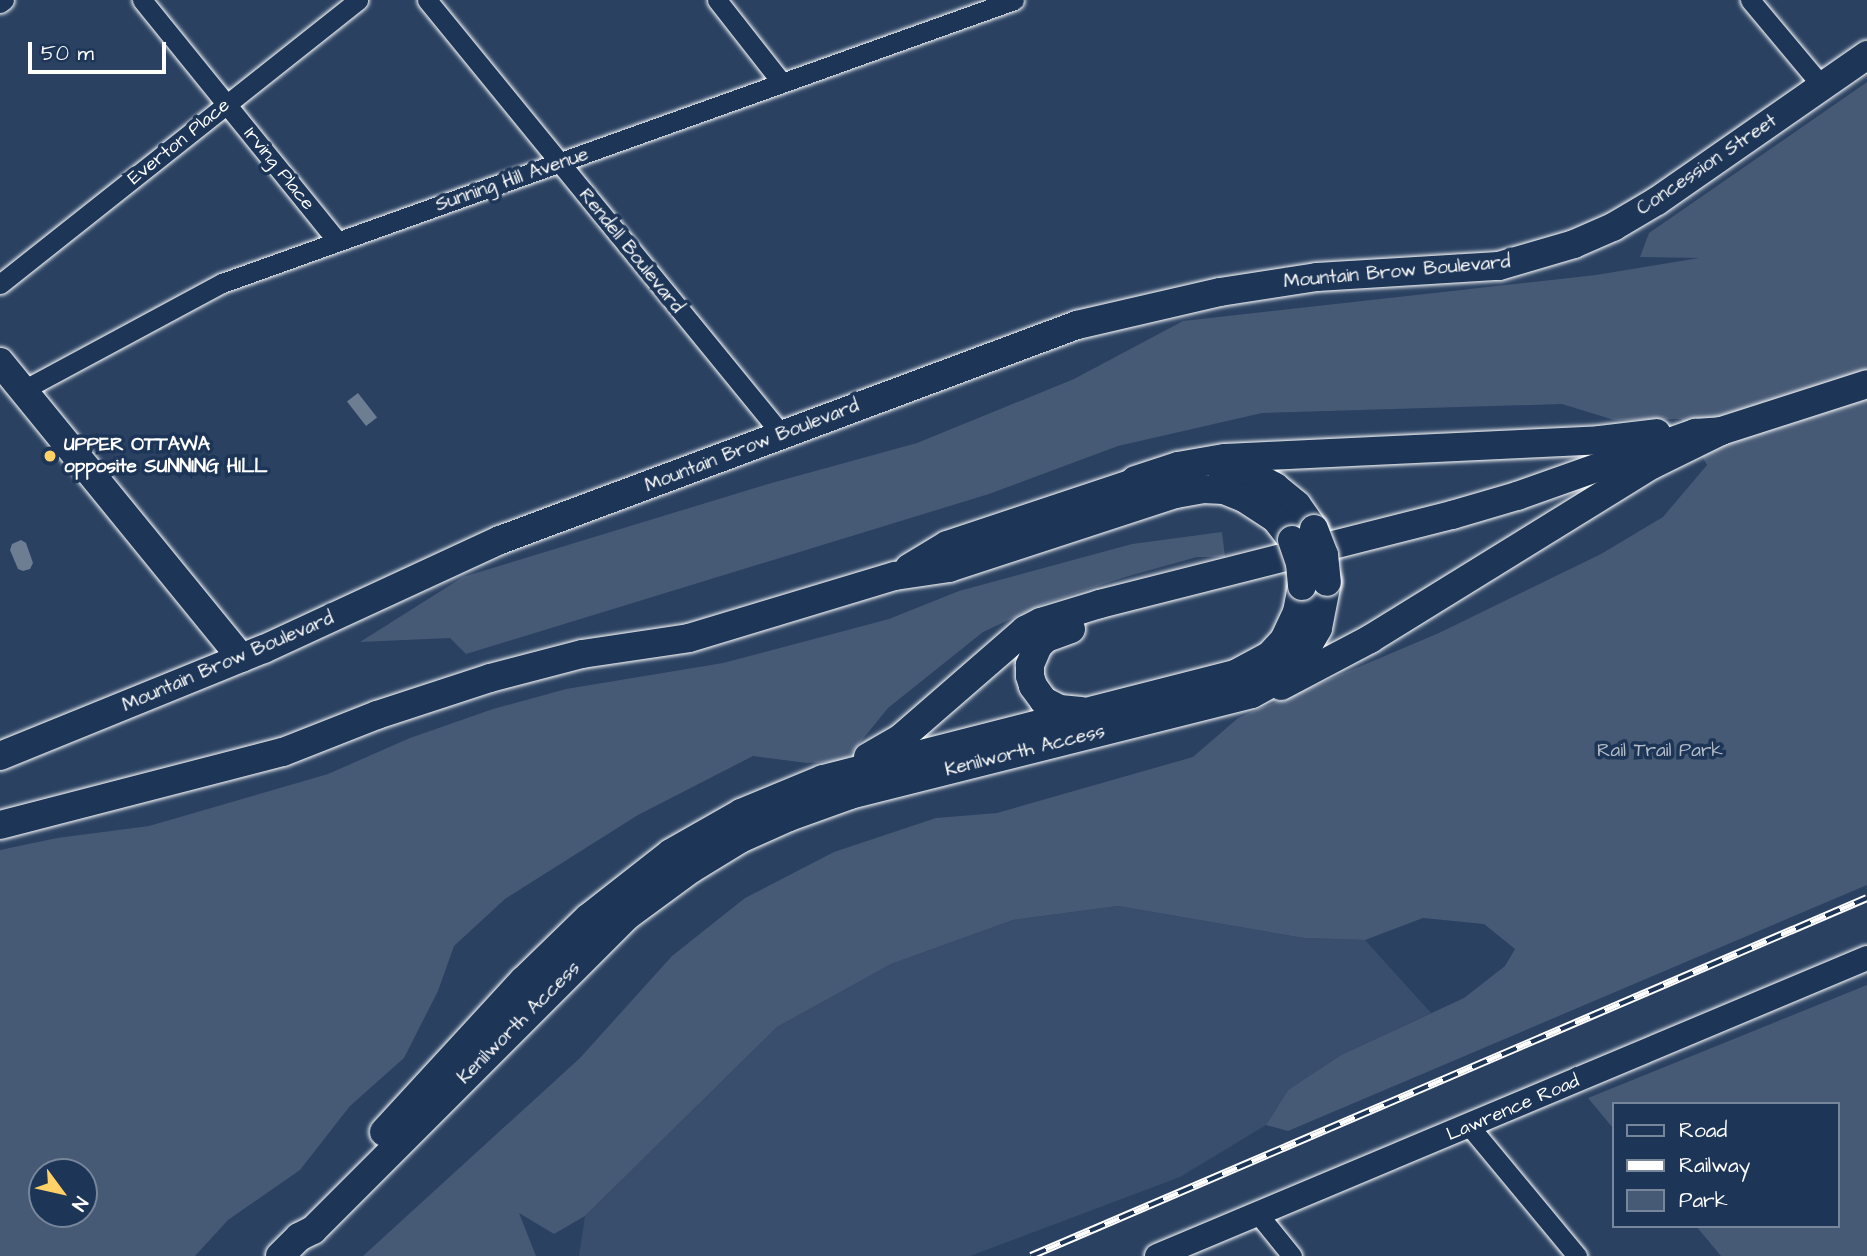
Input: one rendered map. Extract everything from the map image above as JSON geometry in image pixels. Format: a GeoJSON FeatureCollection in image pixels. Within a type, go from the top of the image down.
{"type":"FeatureCollection","features":[{"type":"Feature","properties":{"kind":"main road","name":"Concession Street"},"geometry":{"type":"LineString","coordinates":[[1538,257],[1613,227],[1867,55]]}},
{"type":"Feature","properties":{"kind":"main road","name":"Mountain Brow Boulevard"},"geometry":{"type":"LineString","coordinates":[[0,756],[241,658],[500,540],[783,436],[924,380],[1090,322],[1220,292],[1317,277],[1471,268],[1538,257]]}},
{"type":"Feature","properties":{"kind":"main road"},"geometry":{"type":"LineString","coordinates":[[0,362],[241,658]]}},
{"type":"Feature","properties":{"kind":"main road"},"geometry":{"type":"LineString","coordinates":[[823,779],[887,748],[1025,631],[1041,622],[1100,604],[1504,500],[1708,432],[1867,384]]}},
{"type":"Feature","properties":{"kind":"main road"},"geometry":{"type":"LineString","coordinates":[[1252,694],[1294,681],[1350,651],[1708,432]]}},
{"type":"Feature","properties":{"kind":"main road"},"geometry":{"type":"LineString","coordinates":[[1135,480],[1178,466],[1225,458],[1708,432]]}},
{"type":"Feature","properties":{"kind":"main road"},"geometry":{"type":"LineString","coordinates":[[1084,712],[1052,705],[1033,686],[1030,665],[1033,655],[1046,638],[1066,630],[1462,529],[1652,465]]}},
{"type":"Feature","properties":{"kind":"main road","name":"Kenilworth Access"},"geometry":{"type":"LineString","coordinates":[[290,1246],[313,1230],[627,916],[691,869],[740,839],[789,817],[850,795],[1252,694],[1277,680],[1302,656],[1318,628],[1315,584],[1300,563],[1303,534],[1287,496],[1240,468],[1210,466],[1135,480],[947,545],[895,576]]}},
{"type":"Feature","properties":{"kind":"main road","name":"Kenilworth Access"},"geometry":{"type":"LineString","coordinates":[[0,825],[283,752],[377,715],[491,678],[582,654],[689,638],[895,576],[949,568],[1150,501],[1203,489],[1224,490],[1259,505],[1303,534]]}},
{"type":"Feature","properties":{"kind":"main road","name":"Kenilworth Access"},"geometry":{"type":"LineString","coordinates":[[290,1246],[303,1223],[451,1056],[588,918],[671,853],[741,813],[823,779],[1235,674],[1252,667],[1270,655],[1284,640],[1297,612],[1315,584]]}},
{"type":"Feature","properties":{"kind":"street"},"geometry":{"type":"LineString","coordinates":[[0,3],[4,0]]}},
{"type":"Feature","properties":{"kind":"street","name":"Irving Place"},"geometry":{"type":"LineString","coordinates":[[142,0],[337,241]]}},
{"type":"Feature","properties":{"kind":"street","name":"Everton Place"},"geometry":{"type":"LineString","coordinates":[[0,285],[358,0]]}},
{"type":"Feature","properties":{"kind":"street","name":"Rendell Boulevard"},"geometry":{"type":"LineString","coordinates":[[427,0],[783,436]]}},
{"type":"Feature","properties":{"kind":"street"},"geometry":{"type":"LineString","coordinates":[[717,0],[782,83]]}},
{"type":"Feature","properties":{"kind":"street"},"geometry":{"type":"LineString","coordinates":[[1750,0],[1822,86]]}},
{"type":"Feature","properties":{"kind":"street","name":"Sunning Hill Avenue"},"geometry":{"type":"LineString","coordinates":[[23,390],[222,284],[1008,1]]}},
{"type":"Feature","properties":{"kind":"street","name":"Lawrence Road"},"geometry":{"type":"LineString","coordinates":[[1157,1256],[1470,1127],[1867,958]]}},
{"type":"Feature","properties":{"kind":"street"},"geometry":{"type":"LineString","coordinates":[[1470,1127],[1577,1256]]}},
{"type":"Feature","properties":{"kind":"street"},"geometry":{"type":"LineString","coordinates":[[1258,1214],[1292,1256]]}},
{"type":"Feature","properties":{"kind":"shaded area"},"geometry":{"type":"Polygon","coordinates":[[[358,393],[377,417],[366,426],[347,402],[358,393]]]}},
{"type":"Feature","properties":{"kind":"shaded area"},"geometry":{"type":"Polygon","coordinates":[[[21,540],[26,543],[33,563],[30,569],[23,571],[18,569],[10,550],[12,544],[21,540]]]}},
{"type":"Feature","properties":{"kind":"shaded area"},"geometry":{"type":"Polygon","coordinates":[[[1118,906],[1304,938],[1365,940],[1431,1013],[1341,1055],[1288,1090],[1266,1125],[1180,1177],[970,1256],[579,1256],[585,1216],[777,1027],[891,964],[1013,920],[1118,906]]]}},
{"type":"Feature","properties":{"kind":"green space","name":"Rail Trail Park"},"geometry":{"type":"Polygon","coordinates":[[[1867,82],[1867,885],[1288,1131],[1266,1125],[1288,1090],[1341,1055],[1464,998],[1505,966],[1515,949],[1484,924],[1423,918],[1365,940],[1304,938],[1118,906],[1013,920],[891,964],[777,1027],[585,1216],[554,1234],[519,1213],[536,1256],[363,1256],[580,1058],[672,956],[745,898],[834,852],[936,818],[997,813],[1193,757],[1238,718],[1439,633],[1601,554],[1663,517],[1707,465],[1681,419],[1614,420],[1562,404],[1262,413],[1118,446],[989,494],[466,654],[450,638],[360,642],[463,577],[768,484],[917,443],[1074,379],[1183,321],[1596,275],[1699,258],[1640,257],[1649,233],[1867,82]]]}},
{"type":"Feature","properties":{"kind":"green space"},"geometry":{"type":"Polygon","coordinates":[[[1222,532],[1225,557],[1197,557],[1125,577],[1043,604],[983,632],[888,708],[845,761],[807,763],[753,756],[638,815],[505,899],[454,946],[438,991],[404,1058],[350,1106],[300,1170],[228,1220],[195,1256],[0,1256],[0,850],[57,838],[149,826],[328,774],[410,738],[493,709],[566,689],[723,663],[889,619],[959,591],[1132,544],[1222,532]]]}},
{"type":"Feature","properties":{"kind":"green space"},"geometry":{"type":"Polygon","coordinates":[[[1867,985],[1867,1256],[1721,1256],[1698,1228],[1839,1228],[1839,1102],[1612,1102],[1612,1127],[1588,1098],[1867,985]]]}},
{"type":"Feature","properties":{"kind":"railway"},"geometry":{"type":"LineString","coordinates":[[1031,1256],[1867,898]]}},
{"type":"Feature","properties":{"kind":"place","name":"UPPER OTTAWA opposite SUNNING HILL"},"geometry":{"type":"Point","coordinates":[50,456]}}]}
